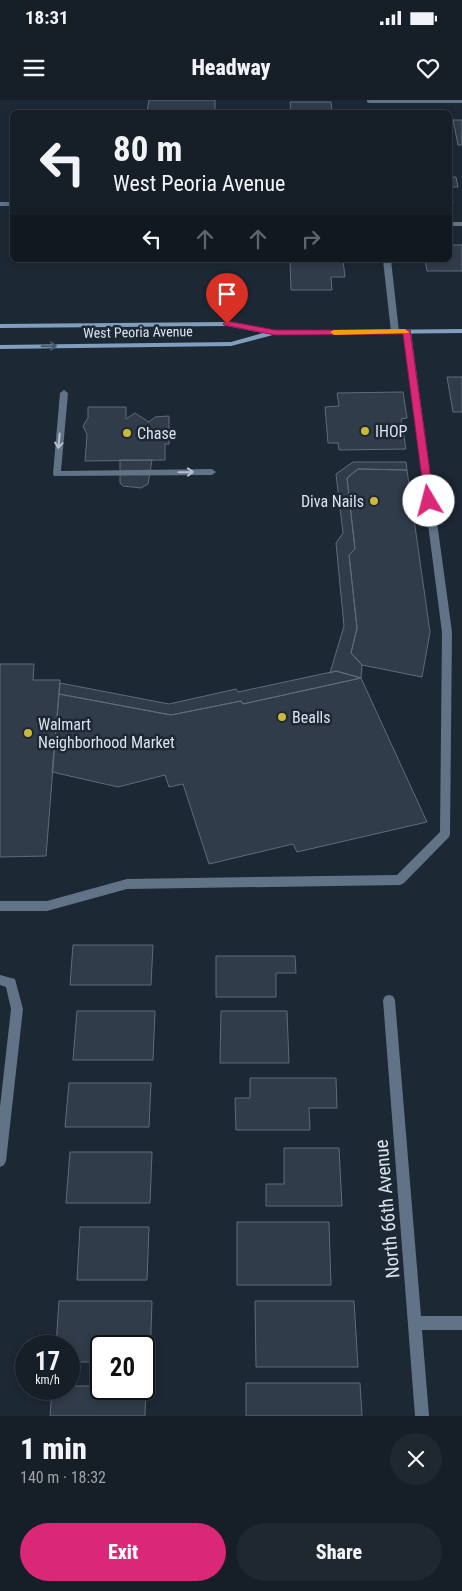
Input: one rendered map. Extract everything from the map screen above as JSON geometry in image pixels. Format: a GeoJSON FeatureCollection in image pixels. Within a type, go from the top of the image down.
{"type":"FeatureCollection","features":[{"type":"Feature","properties":{"kind":"main road","name":"West Peoria Avenue"},"geometry":{"type":"LineString","coordinates":[[0,326],[227,324],[275,332],[462,331]]}},
{"type":"Feature","properties":{"kind":"main road","name":"West Peoria Avenue"},"geometry":{"type":"LineString","coordinates":[[0,346],[230,344],[275,332]]}},
{"type":"Feature","properties":{"kind":"street"},"geometry":{"type":"LineString","coordinates":[[369,103],[462,100]]}},
{"type":"Feature","properties":{"kind":"street"},"geometry":{"type":"LineString","coordinates":[[387,262],[395,332]]}},
{"type":"Feature","properties":{"kind":"street"},"geometry":{"type":"LineString","coordinates":[[0,906],[47,906],[127,884],[400,880],[445,834],[447,632],[407,332]]}},
{"type":"Feature","properties":{"kind":"street"},"geometry":{"type":"LineString","coordinates":[[64,393],[57,474],[212,472]]}},
{"type":"Feature","properties":{"kind":"street"},"geometry":{"type":"LineString","coordinates":[[0,1161],[17,1009],[6,981]]}},
{"type":"Feature","properties":{"kind":"street","name":"North 66th Avenue"},"geometry":{"type":"LineString","coordinates":[[389,1000],[422,1416]]}},
{"type":"Feature","properties":{"kind":"street"},"geometry":{"type":"LineString","coordinates":[[415,1323],[462,1323]]}},
{"type":"Feature","properties":{"kind":"building"},"geometry":{"type":"Polygon","coordinates":[[[149,100],[215,100],[215,110],[147,110],[149,100]]]}},
{"type":"Feature","properties":{"kind":"building"},"geometry":{"type":"Polygon","coordinates":[[[290,102],[331,102],[332,110],[291,110],[290,102]]]}},
{"type":"Feature","properties":{"kind":"building"},"geometry":{"type":"Polygon","coordinates":[[[453,120],[462,120],[462,145],[458,145],[453,120]]]}},
{"type":"Feature","properties":{"kind":"building"},"geometry":{"type":"Polygon","coordinates":[[[452,177],[456,177],[458,187],[452,187],[452,177]]]}},
{"type":"Feature","properties":{"kind":"building"},"geometry":{"type":"Polygon","coordinates":[[[452,245],[462,245],[462,271],[427,271],[425,262],[452,262],[452,245]]]}},
{"type":"Feature","properties":{"kind":"building"},"geometry":{"type":"Polygon","coordinates":[[[290,262],[343,262],[345,277],[331,277],[332,290],[291,290],[290,262]]]}},
{"type":"Feature","properties":{"kind":"building"},"geometry":{"type":"Polygon","coordinates":[[[447,377],[462,377],[462,412],[453,412],[447,377]]]}},
{"type":"Feature","properties":{"kind":"building","name":"IHOP"},"geometry":{"type":"Polygon","coordinates":[[[403,392],[407,418],[401,419],[406,449],[339,450],[338,443],[328,443],[325,407],[339,406],[337,393],[403,392]]]}},
{"type":"Feature","properties":{"kind":"building","name":"Chase"},"geometry":{"type":"Polygon","coordinates":[[[88,407],[126,407],[126,419],[135,413],[149,422],[155,417],[169,416],[169,444],[165,444],[165,460],[85,461],[87,435],[83,426],[88,418],[88,407]]]}},
{"type":"Feature","properties":{"kind":"building"},"geometry":{"type":"Polygon","coordinates":[[[120,460],[152,460],[148,484],[141,488],[123,486],[120,483],[120,460]]]}},
{"type":"Feature","properties":{"kind":"building"},"geometry":{"type":"Polygon","coordinates":[[[353,462],[406,462],[407,470],[358,469],[347,478],[355,549],[349,555],[357,628],[351,653],[362,665],[361,678],[336,671],[330,673],[344,626],[336,543],[343,533],[336,474],[353,462]]]}},
{"type":"Feature","properties":{"kind":"building"},"geometry":{"type":"Polygon","coordinates":[[[358,469],[407,470],[430,632],[422,677],[362,665],[351,653],[357,628],[349,555],[355,549],[347,478],[358,469]]]}},
{"type":"Feature","properties":{"kind":"building","name":"Walmart Neighborhood Market"},"geometry":{"type":"Polygon","coordinates":[[[0,664],[34,664],[33,680],[60,680],[46,856],[0,857],[0,664]]]}},
{"type":"Feature","properties":{"kind":"building"},"geometry":{"type":"Polygon","coordinates":[[[336,671],[361,678],[243,704],[241,701],[171,715],[59,694],[60,683],[169,704],[236,689],[238,692],[336,671]]]}},
{"type":"Feature","properties":{"kind":"building"},"geometry":{"type":"Polygon","coordinates":[[[361,678],[427,822],[297,852],[293,844],[209,864],[183,784],[169,787],[165,775],[118,787],[52,772],[59,694],[171,715],[241,701],[243,704],[361,678]]]}},
{"type":"Feature","properties":{"kind":"building"},"geometry":{"type":"Polygon","coordinates":[[[73,945],[153,945],[151,985],[70,985],[73,945]]]}},
{"type":"Feature","properties":{"kind":"building"},"geometry":{"type":"Polygon","coordinates":[[[216,956],[295,956],[296,973],[276,973],[276,997],[216,997],[216,956]]]}},
{"type":"Feature","properties":{"kind":"building"},"geometry":{"type":"Polygon","coordinates":[[[77,1011],[155,1011],[153,1060],[73,1060],[77,1011]]]}},
{"type":"Feature","properties":{"kind":"building"},"geometry":{"type":"Polygon","coordinates":[[[221,1011],[287,1011],[289,1063],[220,1063],[221,1011]]]}},
{"type":"Feature","properties":{"kind":"building"},"geometry":{"type":"Polygon","coordinates":[[[250,1078],[336,1078],[337,1108],[309,1108],[310,1130],[236,1130],[235,1098],[250,1098],[250,1078]]]}},
{"type":"Feature","properties":{"kind":"building"},"geometry":{"type":"Polygon","coordinates":[[[69,1083],[151,1083],[149,1127],[65,1127],[69,1083]]]}},
{"type":"Feature","properties":{"kind":"building"},"geometry":{"type":"Polygon","coordinates":[[[284,1148],[339,1148],[342,1206],[266,1206],[266,1184],[284,1184],[284,1148]]]}},
{"type":"Feature","properties":{"kind":"building"},"geometry":{"type":"Polygon","coordinates":[[[70,1152],[152,1152],[150,1203],[66,1203],[70,1152]]]}},
{"type":"Feature","properties":{"kind":"building"},"geometry":{"type":"Polygon","coordinates":[[[237,1222],[329,1222],[331,1285],[237,1285],[237,1222]]]}},
{"type":"Feature","properties":{"kind":"building"},"geometry":{"type":"Polygon","coordinates":[[[80,1227],[149,1227],[147,1280],[77,1280],[80,1227]]]}},
{"type":"Feature","properties":{"kind":"building"},"geometry":{"type":"Polygon","coordinates":[[[59,1301],[152,1301],[151,1335],[90,1335],[90,1362],[80,1362],[80,1335],[57,1335],[59,1301]]]}},
{"type":"Feature","properties":{"kind":"building"},"geometry":{"type":"Polygon","coordinates":[[[255,1301],[354,1301],[358,1367],[256,1367],[255,1301]]]}},
{"type":"Feature","properties":{"kind":"building"},"geometry":{"type":"Polygon","coordinates":[[[246,1383],[360,1383],[362,1416],[246,1416],[246,1383]]]}},
{"type":"Feature","properties":{"kind":"building"},"geometry":{"type":"Polygon","coordinates":[[[80,1386],[90,1386],[90,1400],[146,1400],[145,1416],[50,1416],[51,1400],[80,1400],[80,1386]]]}},
{"type":"Feature","properties":{"kind":"slow traffic"},"geometry":{"type":"LineString","coordinates":[[334,332],[405,332]]}},
{"type":"Feature","properties":{"kind":"place","name":"IHOP"},"geometry":{"type":"Point","coordinates":[365,431]}},
{"type":"Feature","properties":{"kind":"place","name":"Chase"},"geometry":{"type":"Point","coordinates":[127,433]}},
{"type":"Feature","properties":{"kind":"place","name":"Diva Nails"},"geometry":{"type":"Point","coordinates":[374,501]}},
{"type":"Feature","properties":{"kind":"place","name":"Bealls"},"geometry":{"type":"Point","coordinates":[282,717]}},
{"type":"Feature","properties":{"kind":"place","name":"Walmart Neighborhood Market"},"geometry":{"type":"Point","coordinates":[28,733]}},
{"type":"Feature","properties":{"kind":"route"},"geometry":{"type":"LineString","coordinates":[[227,324],[275,332],[407,332],[429,501]]}}]}
